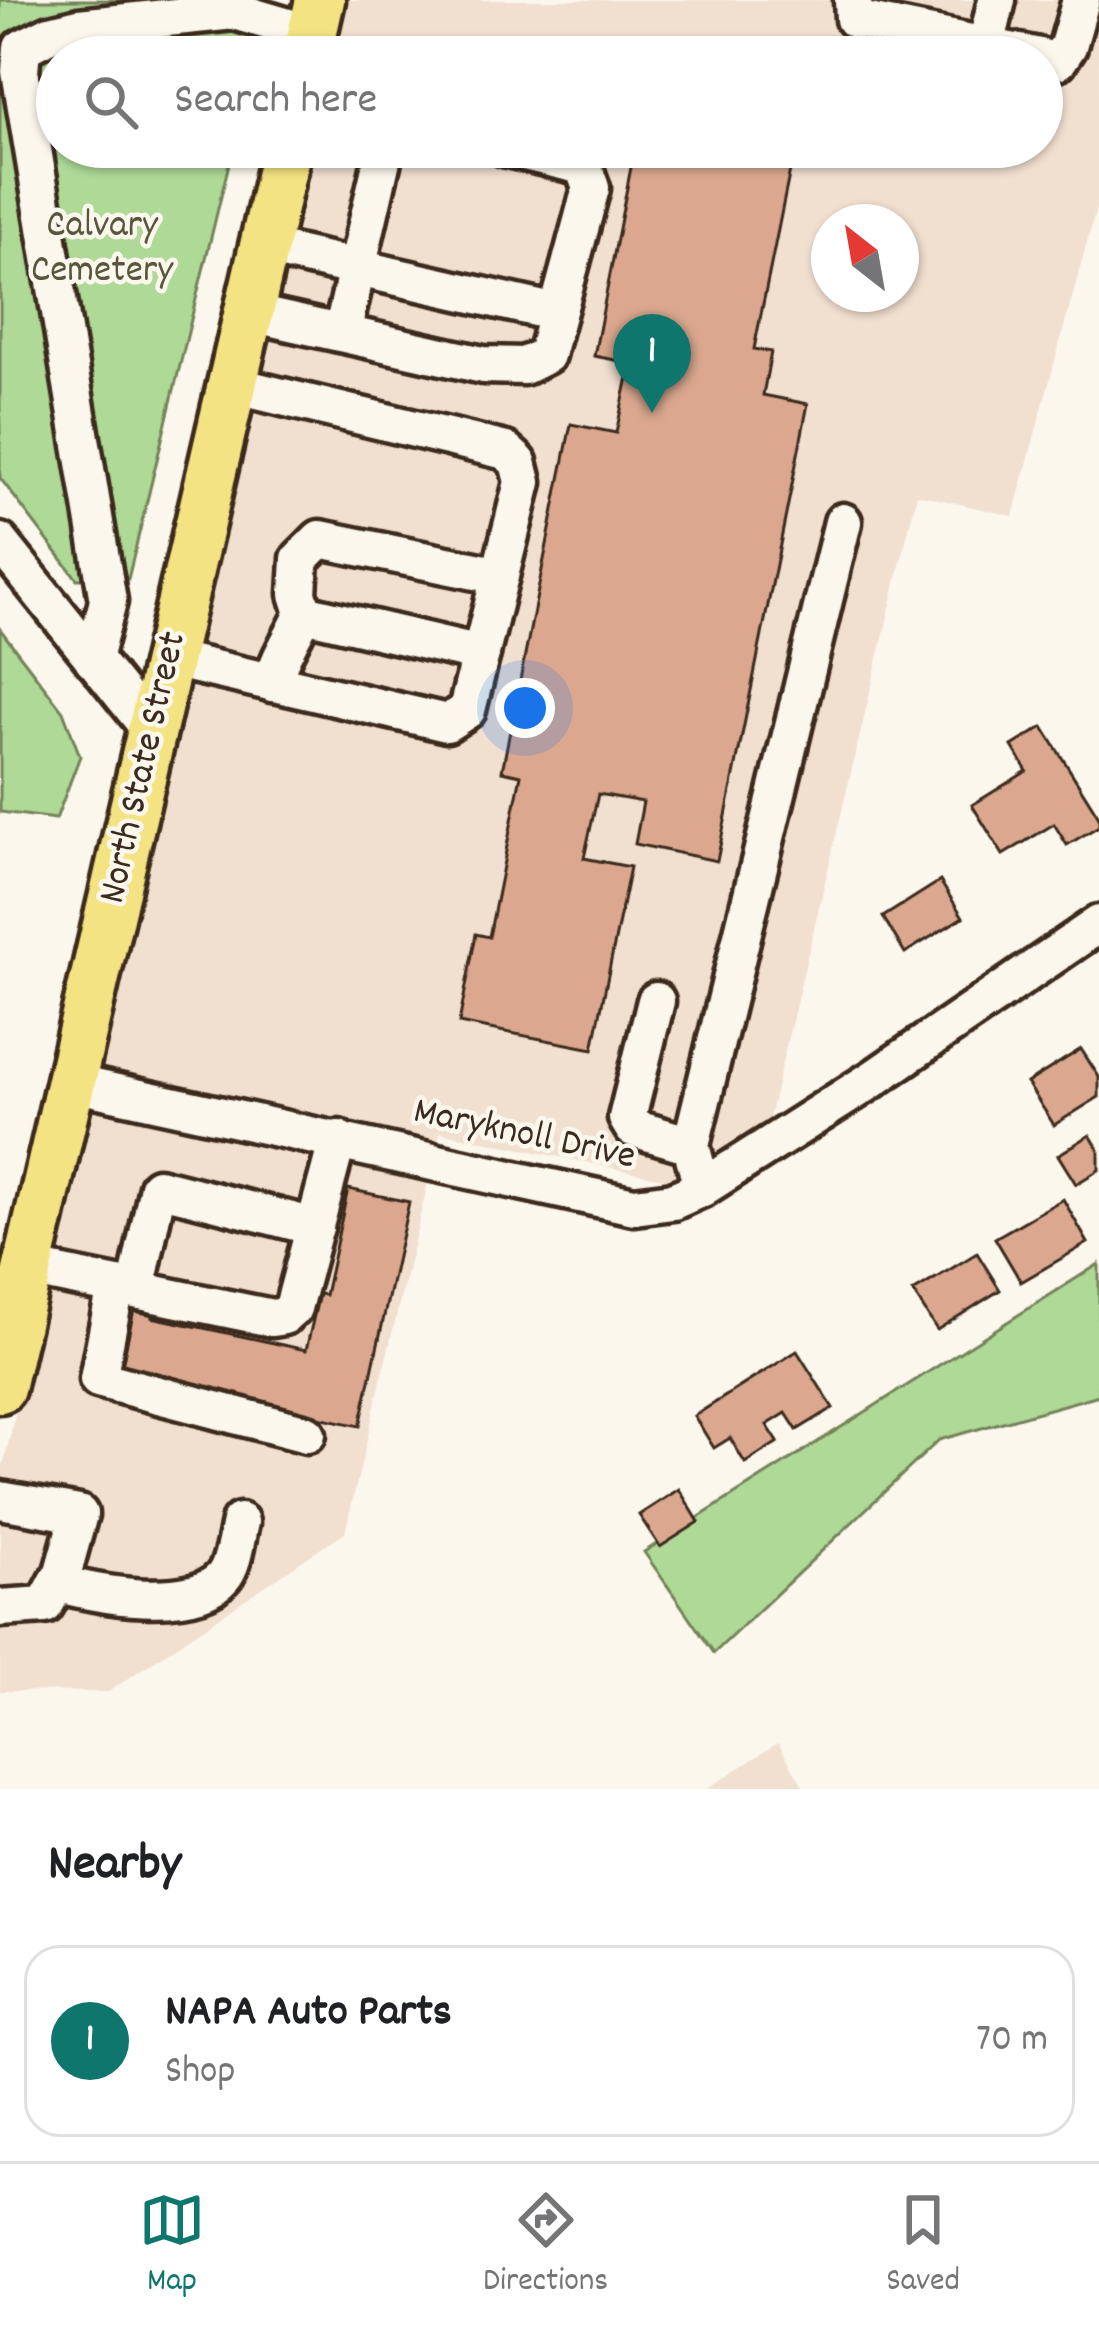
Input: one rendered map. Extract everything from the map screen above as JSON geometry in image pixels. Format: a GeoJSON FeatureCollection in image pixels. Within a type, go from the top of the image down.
{"type":"FeatureCollection","features":[{"type":"Feature","properties":{"kind":"main road","name":"North State Street"},"geometry":{"type":"LineString","coordinates":[[0,1388],[283,168]]}},
{"type":"Feature","properties":{"kind":"street"},"geometry":{"type":"LineString","coordinates":[[854,0],[854,19],[927,16],[966,36]]}},
{"type":"Feature","properties":{"kind":"street"},"geometry":{"type":"LineString","coordinates":[[988,36],[997,0]]}},
{"type":"Feature","properties":{"kind":"street"},"geometry":{"type":"LineString","coordinates":[[1063,54],[1081,0]]}},
{"type":"Feature","properties":{"kind":"street"},"geometry":{"type":"LineString","coordinates":[[46,36],[79,27],[234,11],[313,30]]}},
{"type":"Feature","properties":{"kind":"street"},"geometry":{"type":"LineString","coordinates":[[36,41],[22,48],[20,70],[36,167]]}},
{"type":"Feature","properties":{"kind":"street"},"geometry":{"type":"LineString","coordinates":[[36,168],[108,602],[93,659]]}},
{"type":"Feature","properties":{"kind":"street"},"geometry":{"type":"LineString","coordinates":[[342,333],[380,168]]}},
{"type":"Feature","properties":{"kind":"street"},"geometry":{"type":"LineString","coordinates":[[250,314],[483,365],[524,366],[546,356],[590,188],[584,168]]}},
{"type":"Feature","properties":{"kind":"street"},"geometry":{"type":"LineString","coordinates":[[266,247],[557,313]]}},
{"type":"Feature","properties":{"kind":"street"},"geometry":{"type":"LineString","coordinates":[[171,659],[447,723],[467,710],[523,482],[518,463],[506,451],[233,386]]}},
{"type":"Feature","properties":{"kind":"street"},"geometry":{"type":"LineString","coordinates":[[702,1188],[691,1145],[843,522]]}},
{"type":"Feature","properties":{"kind":"street"},"geometry":{"type":"LineString","coordinates":[[272,683],[279,654],[304,613],[298,594],[300,559],[320,539],[500,576]]}},
{"type":"Feature","properties":{"kind":"street"},"geometry":{"type":"LineString","coordinates":[[0,542],[153,733]]}},
{"type":"Feature","properties":{"kind":"street"},"geometry":{"type":"LineString","coordinates":[[304,613],[481,654]]}},
{"type":"Feature","properties":{"kind":"street","name":"Maryknoll Drive"},"geometry":{"type":"LineString","coordinates":[[72,1083],[634,1206],[673,1201],[702,1188],[870,1081],[1099,923]]}},
{"type":"Feature","properties":{"kind":"street"},"geometry":{"type":"LineString","coordinates":[[656,1001],[627,1118],[633,1127],[691,1145]]}},
{"type":"Feature","properties":{"kind":"street"},"geometry":{"type":"LineString","coordinates":[[29,1268],[272,1318],[284,1316],[293,1308],[338,1139]]}},
{"type":"Feature","properties":{"kind":"street"},"geometry":{"type":"LineString","coordinates":[[307,1434],[98,1378],[158,1187],[315,1227]]}},
{"type":"Feature","properties":{"kind":"street"},"geometry":{"type":"LineString","coordinates":[[0,1500],[79,1514],[45,1605],[0,1608]]}},
{"type":"Feature","properties":{"kind":"street"},"geometry":{"type":"LineString","coordinates":[[57,1582],[120,1598],[206,1592],[226,1574],[240,1522]]}},
{"type":"Feature","properties":{"kind":"shaded area"},"geometry":{"type":"Polygon","coordinates":[[[342,0],[1099,0],[1099,198],[1013,516],[917,494],[768,1122],[672,1180],[440,1132],[345,1532],[108,1692],[0,1691],[0,1478],[304,168],[1063,168],[1063,36],[334,36],[342,0]]]}},
{"type":"Feature","properties":{"kind":"shaded area"},"geometry":{"type":"Polygon","coordinates":[[[778,1743],[805,1789],[707,1789],[778,1743]]]}},
{"type":"Feature","properties":{"kind":"green space","name":"Calvary Cemetery"},"geometry":{"type":"Polygon","coordinates":[[[0,0],[268,0],[259,36],[36,36],[36,168],[228,168],[128,579],[77,579],[0,478],[0,0]]]}},
{"type":"Feature","properties":{"kind":"green space"},"geometry":{"type":"Polygon","coordinates":[[[0,629],[63,711],[80,756],[56,819],[0,812],[0,629]]]}},
{"type":"Feature","properties":{"kind":"green space"},"geometry":{"type":"Polygon","coordinates":[[[1099,1264],[1099,1395],[939,1440],[714,1653],[644,1552],[1099,1264]]]}},
{"type":"Feature","properties":{"kind":"building"},"geometry":{"type":"Polygon","coordinates":[[[631,168],[790,168],[754,349],[771,352],[763,395],[808,404],[717,861],[635,844],[643,802],[598,794],[584,858],[630,867],[593,1049],[459,1023],[476,934],[489,937],[521,775],[502,771],[571,424],[616,433],[631,363],[594,356],[631,168]]]}},
{"type":"Feature","properties":{"kind":"building"},"geometry":{"type":"Polygon","coordinates":[[[1043,727],[1099,817],[1099,826],[1067,845],[1054,824],[1003,855],[972,805],[1027,771],[1012,746],[1043,727]]]}},
{"type":"Feature","properties":{"kind":"building"},"geometry":{"type":"Polygon","coordinates":[[[940,881],[963,917],[905,953],[883,917],[940,881]]]}},
{"type":"Feature","properties":{"kind":"building"},"geometry":{"type":"Polygon","coordinates":[[[1081,1049],[1099,1077],[1099,1097],[1054,1125],[1027,1083],[1081,1049]]]}},
{"type":"Feature","properties":{"kind":"building"},"geometry":{"type":"Polygon","coordinates":[[[1090,1135],[1099,1150],[1099,1170],[1076,1184],[1058,1155],[1090,1135]]]}},
{"type":"Feature","properties":{"kind":"building"},"geometry":{"type":"Polygon","coordinates":[[[348,1189],[409,1202],[360,1426],[120,1374],[135,1305],[154,1309],[152,1317],[306,1350],[319,1294],[325,1295],[348,1189]]]}},
{"type":"Feature","properties":{"kind":"building"},"geometry":{"type":"Polygon","coordinates":[[[1063,1199],[1088,1243],[1021,1282],[995,1238],[1063,1199]]]}},
{"type":"Feature","properties":{"kind":"building"},"geometry":{"type":"Polygon","coordinates":[[[977,1253],[1000,1290],[937,1330],[913,1292],[977,1253]]]}},
{"type":"Feature","properties":{"kind":"building"},"geometry":{"type":"Polygon","coordinates":[[[797,1351],[833,1408],[797,1430],[786,1413],[767,1425],[778,1442],[745,1463],[730,1438],[714,1448],[694,1416],[797,1351]]]}},
{"type":"Feature","properties":{"kind":"building"},"geometry":{"type":"Polygon","coordinates":[[[679,1489],[699,1522],[660,1547],[639,1515],[679,1489]]]}},
{"type":"Feature","properties":{"kind":"place","name":"NAPA Auto Parts"},"geometry":{"type":"Point","coordinates":[652,413]}}]}
